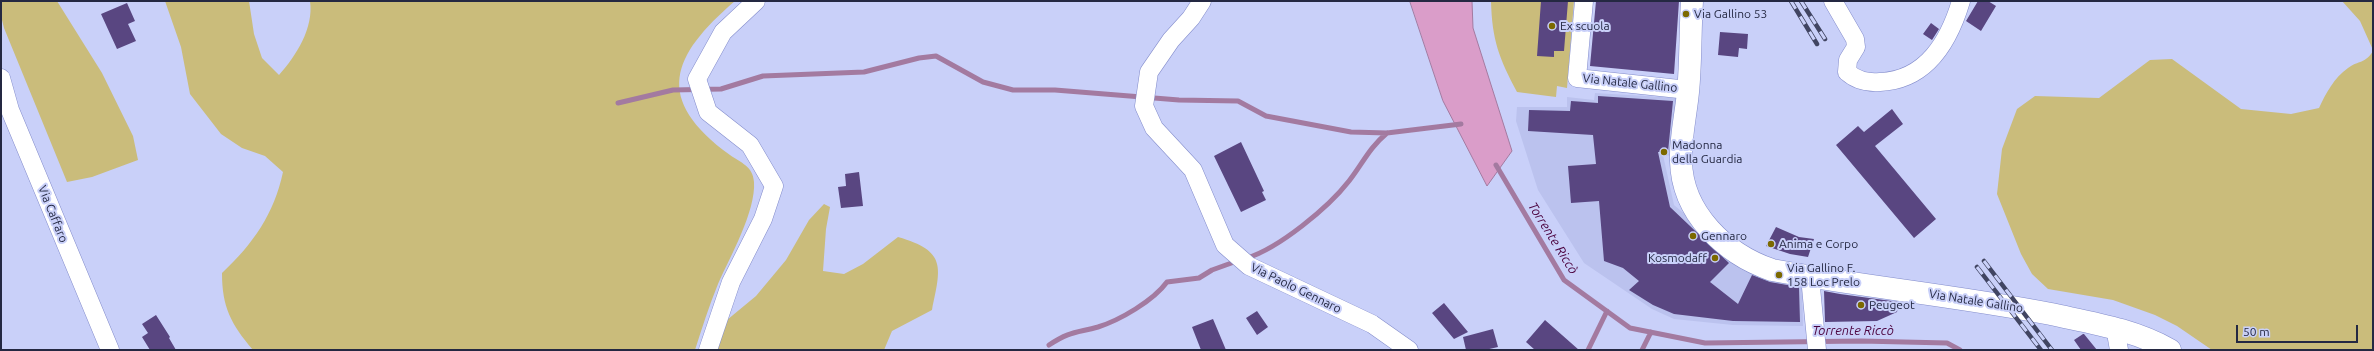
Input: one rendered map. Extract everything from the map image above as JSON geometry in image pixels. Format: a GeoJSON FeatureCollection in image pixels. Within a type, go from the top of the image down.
{"type":"FeatureCollection","features":[{"type":"Feature","properties":{"kind":"main road","name":"Via Natale Gallino"},"geometry":{"type":"LineString","coordinates":[[1692,1],[1688,90],[1680,160],[1683,182],[1689,201],[1713,233],[1737,254],[1752,264],[1772,270],[1810,277],[1999,304],[2116,328],[2141,336],[2170,350]]}},
{"type":"Feature","properties":{"kind":"street"},"geometry":{"type":"LineString","coordinates":[[708,350],[731,282],[763,220],[774,186],[750,145],[708,112],[698,79],[723,32],[756,1]]}},
{"type":"Feature","properties":{"kind":"street","name":"Via Paolo Gennaro"},"geometry":{"type":"LineString","coordinates":[[1202,1],[1149,72],[1144,106],[1154,128],[1193,170],[1225,245],[1249,266],[1372,324],[1409,350]]}},
{"type":"Feature","properties":{"kind":"street","name":"Via Natale Gallino"},"geometry":{"type":"LineString","coordinates":[[1584,1],[1577,78],[1688,90]]}},
{"type":"Feature","properties":{"kind":"street"},"geometry":{"type":"LineString","coordinates":[[1833,1],[1855,39],[1856,47],[1848,60],[1847,72],[1854,78],[1869,83],[1887,82],[1911,76],[1933,57],[1953,27],[1961,1]]}},
{"type":"Feature","properties":{"kind":"street","name":"Via Caffaro"},"geometry":{"type":"LineString","coordinates":[[1,78],[10,110],[110,350]]}},
{"type":"Feature","properties":{"kind":"street"},"geometry":{"type":"LineString","coordinates":[[1810,277],[1817,350]]}},
{"type":"Feature","properties":{"kind":"street"},"geometry":{"type":"LineString","coordinates":[[2116,328],[2119,350]]}},
{"type":"Feature","properties":{"kind":"shaded area"},"geometry":{"type":"Polygon","coordinates":[[[1,1],[57,1],[102,73],[133,136],[138,160],[92,177],[67,182],[4,28],[1,16],[1,1]]]}},
{"type":"Feature","properties":{"kind":"shaded area"},"geometry":{"type":"Polygon","coordinates":[[[165,1],[249,1],[254,34],[262,58],[279,75],[292,59],[302,41],[311,11],[310,1],[735,1],[713,21],[696,40],[685,59],[680,78],[681,96],[689,115],[705,135],[749,169],[754,182],[754,194],[747,220],[718,284],[695,350],[253,350],[239,332],[229,314],[222,285],[222,273],[243,251],[261,227],[274,201],[283,172],[265,156],[242,148],[221,134],[190,94],[181,47],[165,1]]]}},
{"type":"Feature","properties":{"kind":"shaded area"},"geometry":{"type":"Polygon","coordinates":[[[1410,1],[1472,1],[1473,28],[1512,151],[1487,186],[1443,101],[1410,1]]]}},
{"type":"Feature","properties":{"kind":"shaded area"},"geometry":{"type":"Polygon","coordinates":[[[1491,1],[1574,1],[1567,88],[1557,86],[1556,97],[1517,92],[1505,69],[1495,38],[1491,1]]]}},
{"type":"Feature","properties":{"kind":"shaded area"},"geometry":{"type":"Polygon","coordinates":[[[2342,1],[2373,1],[2373,50],[2360,21],[2342,1]]]}},
{"type":"Feature","properties":{"kind":"shaded area"},"geometry":{"type":"Polygon","coordinates":[[[2373,51],[2373,350],[2212,350],[2177,326],[2155,315],[2113,300],[2048,289],[2032,274],[2021,254],[1997,194],[2002,149],[2017,109],[2035,96],[2099,98],[2150,60],[2172,59],[2241,109],[2291,114],[2319,108],[2328,91],[2339,76],[2352,66],[2367,58],[2373,51]]]}},
{"type":"Feature","properties":{"kind":"shaded area"},"geometry":{"type":"Polygon","coordinates":[[[1595,93],[1678,98],[1674,156],[1663,155],[1674,205],[1692,220],[1802,284],[1803,326],[1733,325],[1674,319],[1652,309],[1584,263],[1538,190],[1516,121],[1517,107],[1567,107],[1567,97],[1594,100],[1595,93]]]}},
{"type":"Feature","properties":{"kind":"shaded area"},"geometry":{"type":"Polygon","coordinates":[[[824,204],[830,207],[826,229],[823,271],[844,274],[863,264],[898,237],[914,242],[925,248],[933,255],[937,263],[937,282],[932,310],[892,331],[884,350],[713,350],[727,320],[756,296],[786,260],[809,220],[824,204]]]}},
{"type":"Feature","properties":{"kind":"building","name":"Ex scuola"},"geometry":{"type":"Polygon","coordinates":[[[1541,1],[1568,1],[1564,51],[1554,51],[1554,57],[1537,56],[1541,1]]]}},
{"type":"Feature","properties":{"kind":"building"},"geometry":{"type":"Polygon","coordinates":[[[1596,1],[1679,1],[1674,74],[1590,66],[1596,1]]]}},
{"type":"Feature","properties":{"kind":"building"},"geometry":{"type":"Polygon","coordinates":[[[1978,1],[1988,1],[1996,6],[1981,31],[1966,21],[1978,1]]]}},
{"type":"Feature","properties":{"kind":"building"},"geometry":{"type":"Polygon","coordinates":[[[127,3],[135,21],[128,24],[136,41],[117,49],[101,14],[127,3]]]}},
{"type":"Feature","properties":{"kind":"building"},"geometry":{"type":"Polygon","coordinates":[[[1931,23],[1939,29],[1932,40],[1923,34],[1931,23]]]}},
{"type":"Feature","properties":{"kind":"building"},"geometry":{"type":"Polygon","coordinates":[[[1720,32],[1748,34],[1747,49],[1739,48],[1738,57],[1718,55],[1720,32]]]}},
{"type":"Feature","properties":{"kind":"building"},"geometry":{"type":"Polygon","coordinates":[[[1598,96],[1673,101],[1668,152],[1658,152],[1670,207],[1729,263],[1710,282],[1738,304],[1752,275],[1770,282],[1799,287],[1800,322],[1733,321],[1674,314],[1653,305],[1629,290],[1639,281],[1623,268],[1604,261],[1599,201],[1571,203],[1568,166],[1596,164],[1593,135],[1528,131],[1529,110],[1570,111],[1571,101],[1598,103],[1598,96]]]}},
{"type":"Feature","properties":{"kind":"building"},"geometry":{"type":"Polygon","coordinates":[[[1892,109],[1903,124],[1875,146],[1936,219],[1914,238],[1836,145],[1858,126],[1864,132],[1892,109]]]}},
{"type":"Feature","properties":{"kind":"building"},"geometry":{"type":"Polygon","coordinates":[[[1241,142],[1264,191],[1262,192],[1266,200],[1241,212],[1214,156],[1241,142]]]}},
{"type":"Feature","properties":{"kind":"building"},"geometry":{"type":"Polygon","coordinates":[[[859,172],[863,206],[841,208],[838,187],[846,186],[845,174],[859,172]]]}},
{"type":"Feature","properties":{"kind":"building"},"geometry":{"type":"Polygon","coordinates":[[[1776,227],[1799,237],[1814,239],[1808,257],[1790,254],[1766,246],[1776,227]]]}},
{"type":"Feature","properties":{"kind":"building","name":"Peugeot"},"geometry":{"type":"Polygon","coordinates":[[[1824,291],[1899,302],[1897,312],[1877,321],[1825,322],[1824,291]]]}},
{"type":"Feature","properties":{"kind":"building"},"geometry":{"type":"Polygon","coordinates":[[[1444,303],[1468,332],[1454,339],[1432,313],[1444,303]]]}},
{"type":"Feature","properties":{"kind":"building"},"geometry":{"type":"Polygon","coordinates":[[[1257,311],[1268,327],[1257,335],[1246,318],[1257,311]]]}},
{"type":"Feature","properties":{"kind":"building"},"geometry":{"type":"Polygon","coordinates":[[[156,315],[170,337],[169,338],[176,350],[150,350],[142,337],[148,333],[142,324],[156,315]]]}},
{"type":"Feature","properties":{"kind":"building"},"geometry":{"type":"Polygon","coordinates":[[[1213,319],[1226,350],[1201,350],[1192,327],[1213,319]]]}},
{"type":"Feature","properties":{"kind":"building"},"geometry":{"type":"Polygon","coordinates":[[[1545,320],[1579,350],[1535,350],[1526,342],[1545,320]]]}},
{"type":"Feature","properties":{"kind":"building"},"geometry":{"type":"Polygon","coordinates":[[[1493,329],[1498,347],[1485,350],[1466,350],[1463,337],[1493,329]]]}},
{"type":"Feature","properties":{"kind":"building"},"geometry":{"type":"Polygon","coordinates":[[[2083,334],[2097,350],[2081,350],[2074,340],[2083,334]]]}},
{"type":"Feature","properties":{"kind":"waterway"},"geometry":{"type":"LineString","coordinates":[[618,103],[673,90],[721,89],[763,76],[864,72],[919,58],[936,56],[983,82],[1013,90],[1055,90],[1179,100],[1238,101],[1266,116],[1351,132],[1387,133],[1461,124]]}},
{"type":"Feature","properties":{"kind":"waterway"},"geometry":{"type":"LineString","coordinates":[[1247,258],[1273,246],[1316,215],[1340,192],[1371,150],[1387,133]]}},
{"type":"Feature","properties":{"kind":"waterway","name":"Torrente Riccò"},"geometry":{"type":"LineString","coordinates":[[1496,165],[1564,280],[1630,328],[1705,343],[1861,341],[1947,343],[1960,350]]}},
{"type":"Feature","properties":{"kind":"waterway"},"geometry":{"type":"LineString","coordinates":[[1049,345],[1068,335],[1107,324],[1126,315],[1145,303],[1167,282],[1199,278],[1212,270],[1237,261]]}},
{"type":"Feature","properties":{"kind":"waterway"},"geometry":{"type":"LineString","coordinates":[[1588,350],[1607,311]]}},
{"type":"Feature","properties":{"kind":"waterway"},"geometry":{"type":"LineString","coordinates":[[1642,350],[1651,332]]}},
{"type":"Feature","properties":{"kind":"railway"},"geometry":{"type":"LineString","coordinates":[[1791,1],[1817,44]]}},
{"type":"Feature","properties":{"kind":"railway"},"geometry":{"type":"LineString","coordinates":[[1801,1],[1825,39]]}},
{"type":"Feature","properties":{"kind":"railway"},"geometry":{"type":"LineString","coordinates":[[1984,261],[2052,350]]}},
{"type":"Feature","properties":{"kind":"railway"},"geometry":{"type":"LineString","coordinates":[[1977,267],[2041,350]]}},
{"type":"Feature","properties":{"kind":"place","name":"Via Gallino 53"},"geometry":{"type":"Point","coordinates":[1686,14]}},
{"type":"Feature","properties":{"kind":"place","name":"Ex scuola"},"geometry":{"type":"Point","coordinates":[1552,26]}},
{"type":"Feature","properties":{"kind":"place","name":"Madonna della Guardia"},"geometry":{"type":"Point","coordinates":[1664,152]}},
{"type":"Feature","properties":{"kind":"place","name":"Gennaro"},"geometry":{"type":"Point","coordinates":[1693,236]}},
{"type":"Feature","properties":{"kind":"place","name":"Anima e Corpo"},"geometry":{"type":"Point","coordinates":[1771,244]}},
{"type":"Feature","properties":{"kind":"place","name":"Kosmodaff"},"geometry":{"type":"Point","coordinates":[1715,258]}},
{"type":"Feature","properties":{"kind":"place","name":"Via Gallino F. 158 Loc Prelo"},"geometry":{"type":"Point","coordinates":[1779,275]}},
{"type":"Feature","properties":{"kind":"place","name":"Peugeot"},"geometry":{"type":"Point","coordinates":[1861,305]}}]}
